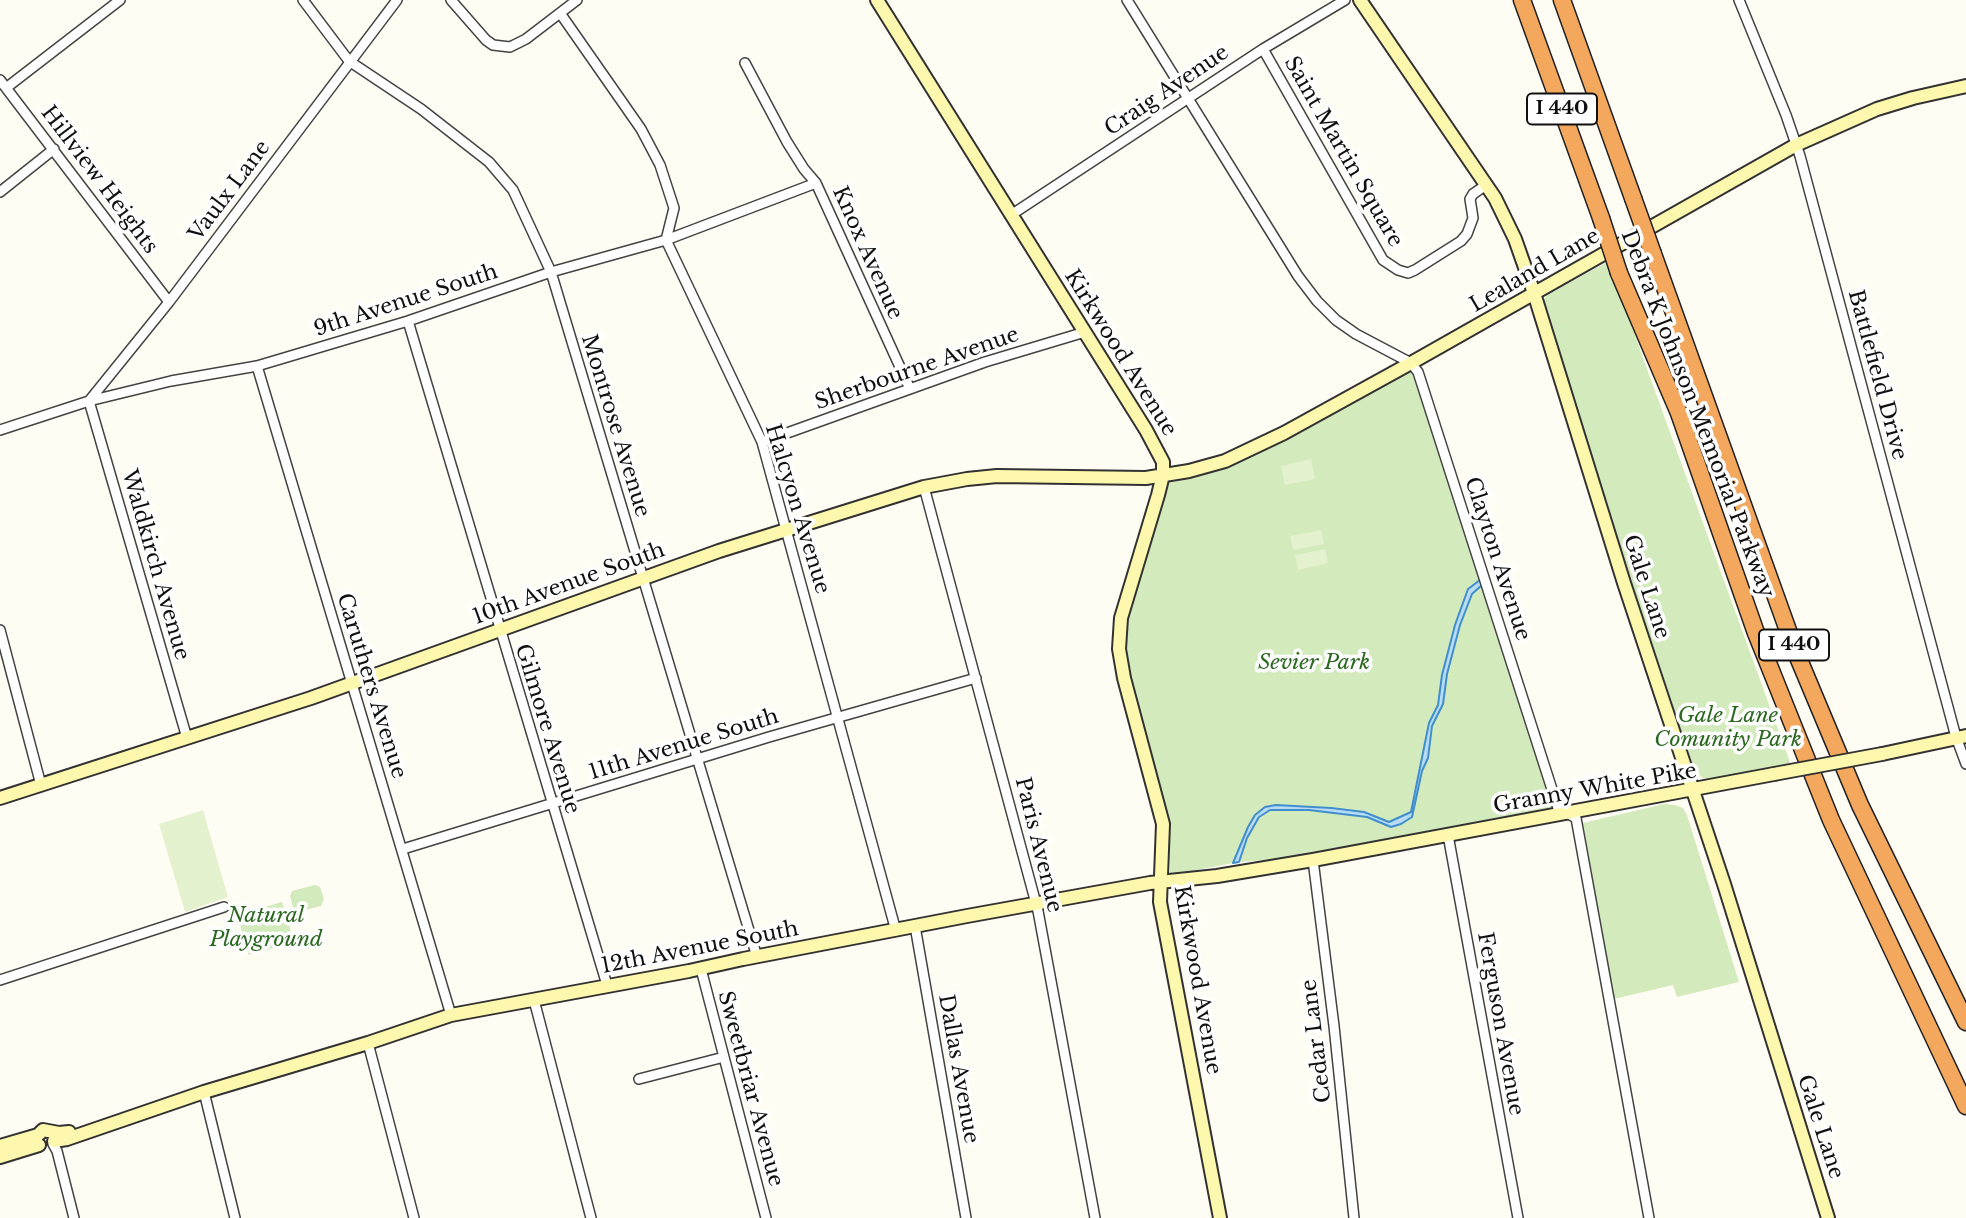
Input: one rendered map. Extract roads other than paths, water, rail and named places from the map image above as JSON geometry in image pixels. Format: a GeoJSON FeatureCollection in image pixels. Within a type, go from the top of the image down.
{"type":"FeatureCollection","features":[{"type":"Feature","properties":{"kind":"highway","name":"Debra K Johnson Memorial Parkway"},"geometry":{"type":"LineString","coordinates":[[1522,0],[1619,273],[1679,413],[1756,633],[1831,820],[1966,1106]]}},
{"type":"Feature","properties":{"kind":"highway","name":"Debra K Johnson Memorial Parkway"},"geometry":{"type":"LineString","coordinates":[[1562,0],[1801,663],[1860,805],[1966,1022]]}},
{"type":"Feature","properties":{"kind":"street"},"geometry":{"type":"LineString","coordinates":[[3,84],[120,0]]}},
{"type":"Feature","properties":{"kind":"street","name":"Montrose Avenue"},"geometry":{"type":"LineString","coordinates":[[303,0],[349,61],[421,109],[489,162],[513,190],[551,272],[757,957]]}},
{"type":"Feature","properties":{"kind":"street","name":"Vaulx Lane"},"geometry":{"type":"LineString","coordinates":[[89,401],[169,302],[397,0]]}},
{"type":"Feature","properties":{"kind":"street"},"geometry":{"type":"LineString","coordinates":[[451,0],[479,34],[493,45],[502,47],[515,46],[577,0]]}},
{"type":"Feature","properties":{"kind":"street","name":"Kirkwood Avenue"},"geometry":{"type":"LineString","coordinates":[[877,0],[1085,332],[1163,462],[1163,475],[1125,601],[1119,638],[1124,678],[1163,824],[1160,902],[1220,1218]]}},
{"type":"Feature","properties":{"kind":"street"},"geometry":{"type":"LineString","coordinates":[[1128,0],[1298,276],[1326,311],[1356,334],[1411,363]]}},
{"type":"Feature","properties":{"kind":"street","name":"Craig Avenue"},"geometry":{"type":"LineString","coordinates":[[1011,215],[1263,49],[1345,0]]}},
{"type":"Feature","properties":{"kind":"street","name":"Gale Lane"},"geometry":{"type":"LineString","coordinates":[[1360,0],[1495,198],[1515,239],[1828,1218]]}},
{"type":"Feature","properties":{"kind":"street","name":"Battlefield Drive"},"geometry":{"type":"LineString","coordinates":[[1739,0],[1797,145],[1961,736],[1966,764]]}},
{"type":"Feature","properties":{"kind":"street"},"geometry":{"type":"LineString","coordinates":[[560,13],[642,129],[660,165],[674,208],[666,240]]}},
{"type":"Feature","properties":{"kind":"street","name":"Saint Martin Square"},"geometry":{"type":"LineString","coordinates":[[1263,49],[1383,260],[1398,270],[1408,273],[1452,248],[1467,234],[1473,218],[1470,199],[1486,185]]}},
{"type":"Feature","properties":{"kind":"street","name":"Knox Avenue"},"geometry":{"type":"LineString","coordinates":[[745,63],[787,142],[816,183],[910,389]]}},
{"type":"Feature","properties":{"kind":"street","name":"Hillview Heights"},"geometry":{"type":"LineString","coordinates":[[3,84],[169,302]]}},
{"type":"Feature","properties":{"kind":"street","name":"Lealand Lane"},"geometry":{"type":"LineString","coordinates":[[1163,475],[1206,467],[1242,454],[1411,363],[1797,145],[1877,109],[1913,98],[1965,88]]}},
{"type":"Feature","properties":{"kind":"street"},"geometry":{"type":"LineString","coordinates":[[0,192],[54,149]]}},
{"type":"Feature","properties":{"kind":"street","name":"9th Avenue South"},"geometry":{"type":"LineString","coordinates":[[0,430],[89,401],[171,381],[257,366],[408,321],[551,272],[666,240],[816,183]]}},
{"type":"Feature","properties":{"kind":"street","name":"Halcyon Avenue"},"geometry":{"type":"LineString","coordinates":[[666,240],[762,442],[896,931]]}},
{"type":"Feature","properties":{"kind":"street","name":"Gilmore Avenue"},"geometry":{"type":"LineString","coordinates":[[408,321],[607,985]]}},
{"type":"Feature","properties":{"kind":"street","name":"Sherbourne Avenue"},"geometry":{"type":"LineString","coordinates":[[762,442],[985,362],[1085,332]]}},
{"type":"Feature","properties":{"kind":"street","name":"Clayton Avenue"},"geometry":{"type":"LineString","coordinates":[[1411,363],[1418,372],[1557,804],[1576,818],[1649,1218]]}},
{"type":"Feature","properties":{"kind":"street","name":"Caruthers Avenue"},"geometry":{"type":"LineString","coordinates":[[257,366],[451,1015]]}},
{"type":"Feature","properties":{"kind":"street","name":"Waldkirch Avenue"},"geometry":{"type":"LineString","coordinates":[[89,401],[187,738]]}},
{"type":"Feature","properties":{"kind":"street","name":"10th Avenue South"},"geometry":{"type":"LineString","coordinates":[[0,798],[352,684],[719,551],[925,487],[967,479],[998,477],[1146,478],[1163,475]]}},
{"type":"Feature","properties":{"kind":"street","name":"Paris Avenue"},"geometry":{"type":"LineString","coordinates":[[925,487],[1037,904],[1095,1218]]}},
{"type":"Feature","properties":{"kind":"street"},"geometry":{"type":"LineString","coordinates":[[0,630],[41,785]]}},
{"type":"Feature","properties":{"kind":"street","name":"11th Avenue South"},"geometry":{"type":"LineString","coordinates":[[403,849],[975,678]]}},
{"type":"Feature","properties":{"kind":"street","name":"Granny White Pike"},"geometry":{"type":"LineString","coordinates":[[1313,860],[1882,754],[1961,736]]}},
{"type":"Feature","properties":{"kind":"street","name":"Ferguson Avenue"},"geometry":{"type":"LineString","coordinates":[[1448,835],[1518,1218]]}},
{"type":"Feature","properties":{"kind":"street","name":"12th Avenue South"},"geometry":{"type":"LineString","coordinates":[[0,1157],[66,1133],[106,1124],[451,1015],[1037,904],[1313,860]]}},
{"type":"Feature","properties":{"kind":"street","name":"Cedar Lane"},"geometry":{"type":"LineString","coordinates":[[1313,860],[1354,1218]]}},
{"type":"Feature","properties":{"kind":"street"},"geometry":{"type":"LineString","coordinates":[[0,980],[224,907]]}},
{"type":"Feature","properties":{"kind":"street","name":"Dallas Avenue"},"geometry":{"type":"LineString","coordinates":[[915,926],[967,1218]]}},
{"type":"Feature","properties":{"kind":"street","name":"Sweetbriar Avenue"},"geometry":{"type":"LineString","coordinates":[[701,969],[766,1218]]}},
{"type":"Feature","properties":{"kind":"street"},"geometry":{"type":"LineString","coordinates":[[534,1000],[591,1218]]}},
{"type":"Feature","properties":{"kind":"street"},"geometry":{"type":"LineString","coordinates":[[368,1043],[414,1218]]}},
{"type":"Feature","properties":{"kind":"street"},"geometry":{"type":"LineString","coordinates":[[639,1079],[724,1057]]}},
{"type":"Feature","properties":{"kind":"street"},"geometry":{"type":"LineString","coordinates":[[204,1092],[235,1218]]}},
{"type":"Feature","properties":{"kind":"street"},"geometry":{"type":"LineString","coordinates":[[47,1139],[74,1218]]}},
{"type":"Feature","properties":{"kind":"street","name":"12th Avenue South"},"geometry":{"type":"LineString","coordinates":[[0,1146],[47,1139]]}},
{"type":"Feature","properties":{"kind":"water"},"geometry":{"type":"Polygon","coordinates":[[[1480,580],[1482,585],[1472,594],[1460,625],[1447,674],[1443,704],[1432,726],[1428,758],[1422,771],[1412,817],[1391,827],[1367,817],[1309,810],[1270,810],[1259,817],[1247,838],[1239,862],[1233,863],[1248,827],[1255,815],[1265,807],[1276,805],[1331,808],[1364,812],[1389,822],[1411,812],[1429,723],[1438,705],[1442,675],[1455,625],[1468,589],[1480,580]]]}},
{"type":"Feature","properties":{"kind":"park label","name":"Sevier Park"},"geometry":{"type":"Point","coordinates":[1314,663]}},
{"type":"Feature","properties":{"kind":"park label","name":"Gale Lane Comunity Park"},"geometry":{"type":"Point","coordinates":[1728,728]}},
{"type":"Feature","properties":{"kind":"park label","name":"Natural Playground"},"geometry":{"type":"Point","coordinates":[266,928]}}]}
